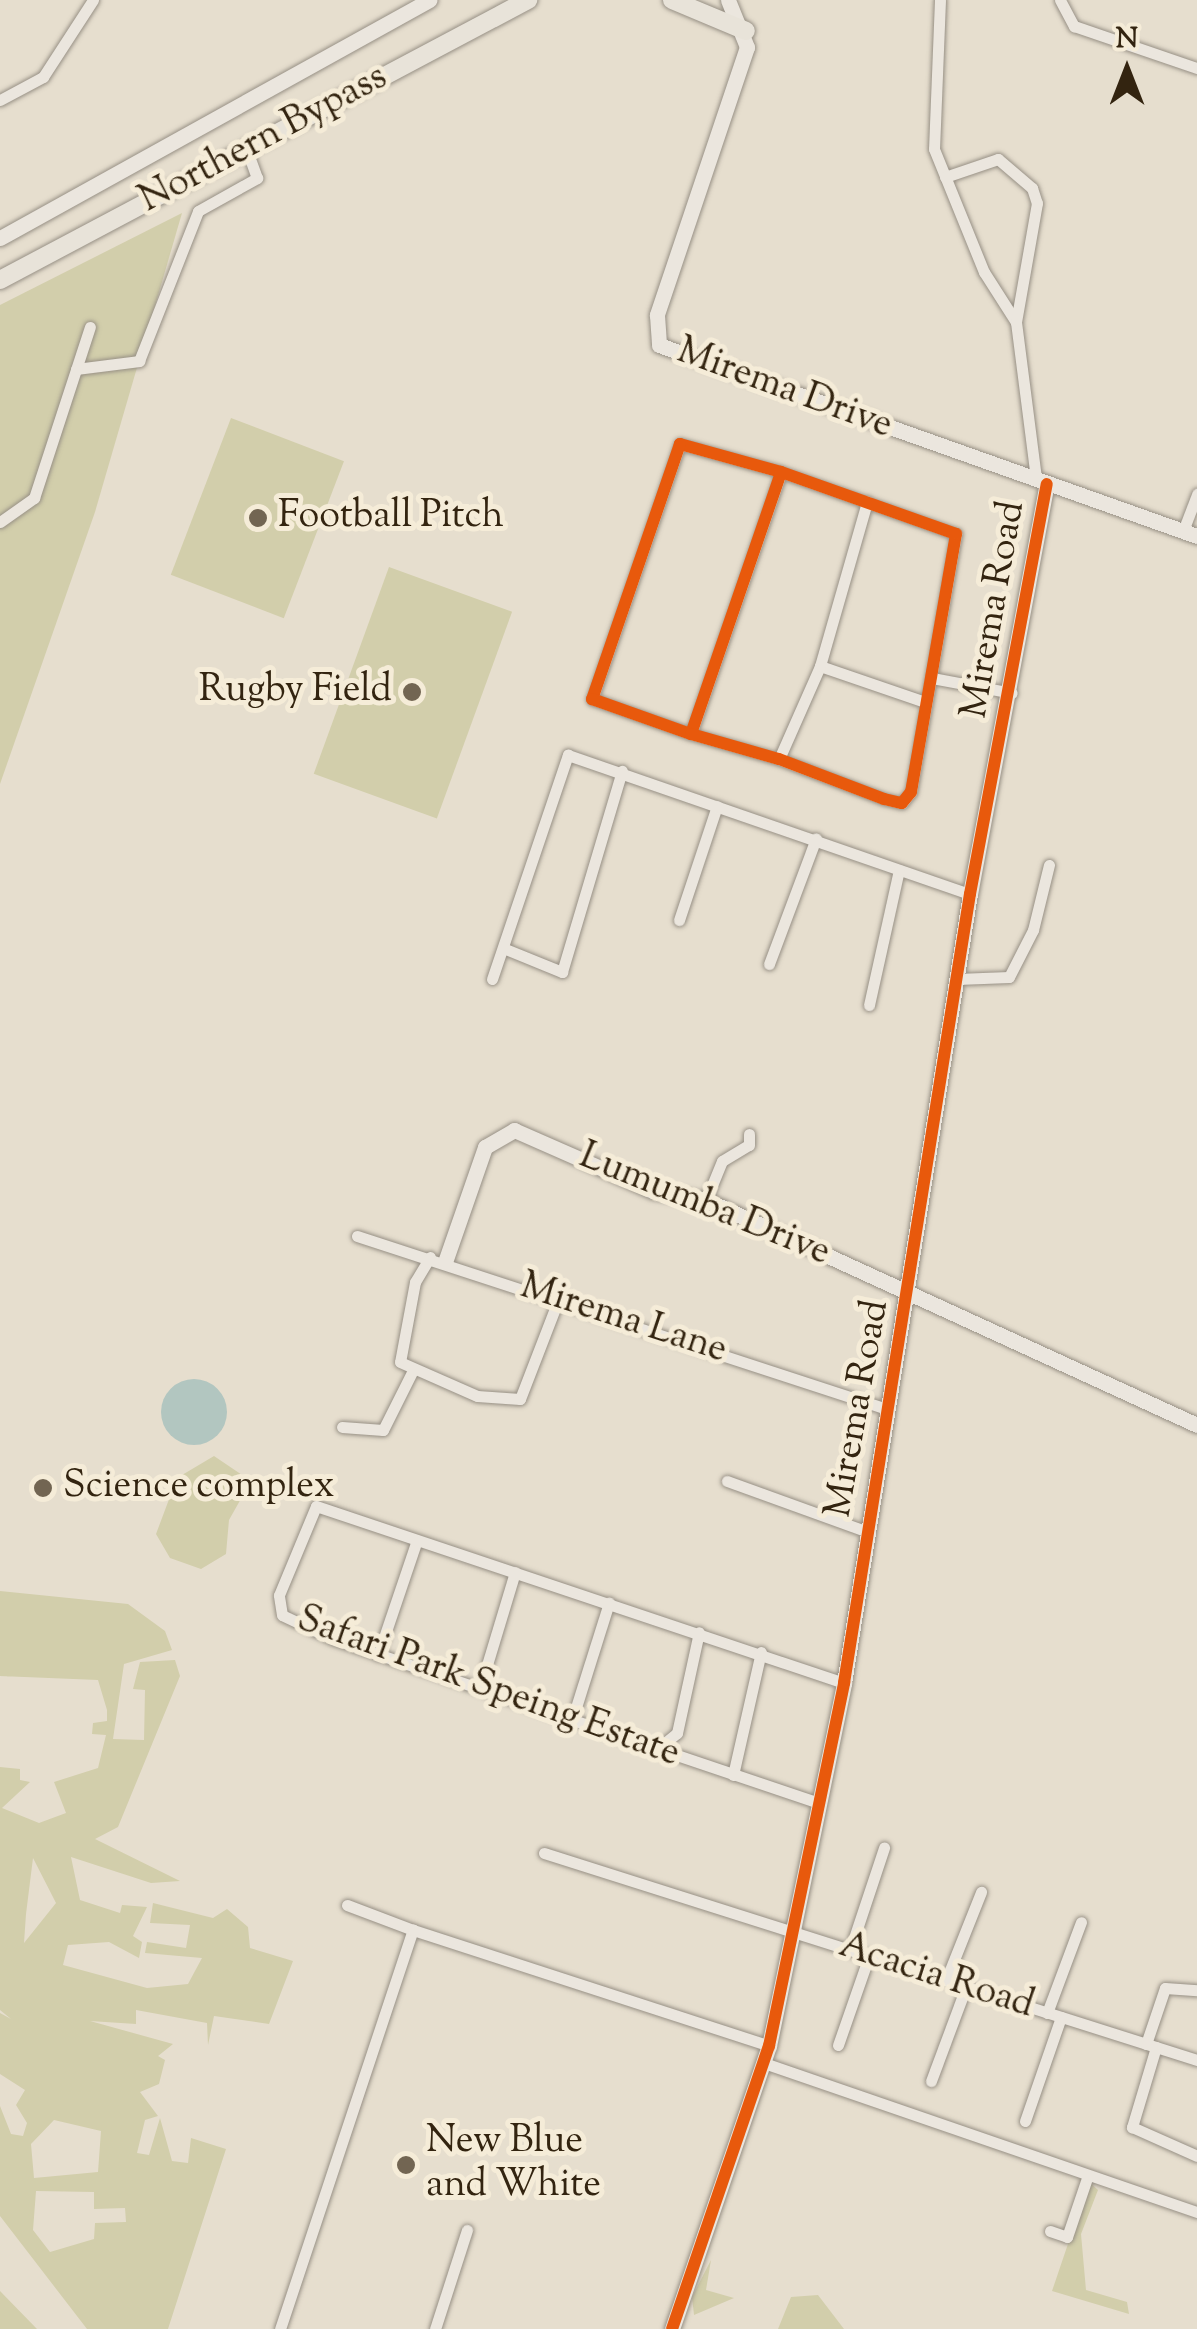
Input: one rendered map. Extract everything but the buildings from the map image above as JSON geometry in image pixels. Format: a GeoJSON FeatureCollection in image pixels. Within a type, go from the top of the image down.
{"type":"FeatureCollection","features":[{"type":"Feature","properties":{"kind":"main road","name":"Northern Bypass"},"geometry":{"type":"LineString","coordinates":[[0,280],[528,0]]}},
{"type":"Feature","properties":{"kind":"main road"},"geometry":{"type":"LineString","coordinates":[[672,0],[746,31]]}},
{"type":"Feature","properties":{"kind":"street"},"geometry":{"type":"LineString","coordinates":[[0,100],[43,77],[92,0]]}},
{"type":"Feature","properties":{"kind":"street"},"geometry":{"type":"LineString","coordinates":[[0,238],[429,0]]}},
{"type":"Feature","properties":{"kind":"street"},"geometry":{"type":"LineString","coordinates":[[728,0],[746,31]]}},
{"type":"Feature","properties":{"kind":"street","name":"Mirema Road"},"geometry":{"type":"LineString","coordinates":[[672,2329],[769,2046],[787,1930],[844,1684],[970,894],[1012,692],[1041,482],[1016,322],[945,177],[933,139],[940,0]]}},
{"type":"Feature","properties":{"kind":"street"},"geometry":{"type":"LineString","coordinates":[[1060,0],[1074,26],[1197,68]]}},
{"type":"Feature","properties":{"kind":"street","name":"Mirema Drive"},"geometry":{"type":"LineString","coordinates":[[746,31],[657,315],[659,346],[1190,533]]}},
{"type":"Feature","properties":{"kind":"street"},"geometry":{"type":"LineString","coordinates":[[76,369],[139,361],[198,212],[257,178],[246,147]]}},
{"type":"Feature","properties":{"kind":"street"},"geometry":{"type":"LineString","coordinates":[[945,177],[998,159],[1032,188],[1037,203],[1016,322]]}},
{"type":"Feature","properties":{"kind":"street"},"geometry":{"type":"LineString","coordinates":[[0,522],[34,498],[90,327]]}},
{"type":"Feature","properties":{"kind":"street"},"geometry":{"type":"LineString","coordinates":[[678,445],[780,472],[867,502],[956,534],[932,678],[902,804],[596,702],[590,690],[678,445]]}},
{"type":"Feature","properties":{"kind":"street"},"geometry":{"type":"LineString","coordinates":[[691,734],[780,472]]}},
{"type":"Feature","properties":{"kind":"street"},"geometry":{"type":"LineString","coordinates":[[1190,533],[1197,494]]}},
{"type":"Feature","properties":{"kind":"street"},"geometry":{"type":"LineString","coordinates":[[779,760],[820,666],[867,502]]}},
{"type":"Feature","properties":{"kind":"street"},"geometry":{"type":"LineString","coordinates":[[820,666],[925,702]]}},
{"type":"Feature","properties":{"kind":"street"},"geometry":{"type":"LineString","coordinates":[[932,678],[1012,692]]}},
{"type":"Feature","properties":{"kind":"street"},"geometry":{"type":"LineString","coordinates":[[492,978],[568,755],[970,894]]}},
{"type":"Feature","properties":{"kind":"street"},"geometry":{"type":"LineString","coordinates":[[502,948],[562,972],[622,771]]}},
{"type":"Feature","properties":{"kind":"street"},"geometry":{"type":"LineString","coordinates":[[679,920],[717,806]]}},
{"type":"Feature","properties":{"kind":"street"},"geometry":{"type":"LineString","coordinates":[[769,964],[816,838]]}},
{"type":"Feature","properties":{"kind":"street"},"geometry":{"type":"LineString","coordinates":[[957,979],[1008,977],[1033,930],[1048,865]]}},
{"type":"Feature","properties":{"kind":"street"},"geometry":{"type":"LineString","coordinates":[[869,1006],[899,870]]}},
{"type":"Feature","properties":{"kind":"street","name":"Lumumba Drive"},"geometry":{"type":"LineString","coordinates":[[438,1259],[486,1148],[514,1130],[653,1191],[706,1200],[1197,1425]]}},
{"type":"Feature","properties":{"kind":"street"},"geometry":{"type":"LineString","coordinates":[[706,1200],[722,1161],[749,1145],[749,1134]]}},
{"type":"Feature","properties":{"kind":"street","name":"Mirema Lane"},"geometry":{"type":"LineString","coordinates":[[357,1236],[559,1298],[887,1409]]}},
{"type":"Feature","properties":{"kind":"street"},"geometry":{"type":"LineString","coordinates":[[438,1259],[398,1350],[412,1370],[516,1403],[559,1298]]}},
{"type":"Feature","properties":{"kind":"street"},"geometry":{"type":"LineString","coordinates":[[342,1428],[383,1430],[412,1370]]}},
{"type":"Feature","properties":{"kind":"street","name":"Mirema Road"},"geometry":{"type":"LineString","coordinates":[[727,1482],[868,1532]]}},
{"type":"Feature","properties":{"kind":"street","name":"Safari Park Speing Estate"},"geometry":{"type":"LineString","coordinates":[[819,1804],[378,1655],[278,1610],[305,1517],[326,1508],[761,1652],[844,1684]]}},
{"type":"Feature","properties":{"kind":"street"},"geometry":{"type":"LineString","coordinates":[[378,1655],[417,1540]]}},
{"type":"Feature","properties":{"kind":"street"},"geometry":{"type":"LineString","coordinates":[[480,1688],[516,1572]]}},
{"type":"Feature","properties":{"kind":"street"},"geometry":{"type":"LineString","coordinates":[[572,1720],[609,1603]]}},
{"type":"Feature","properties":{"kind":"street"},"geometry":{"type":"LineString","coordinates":[[656,1750],[677,1732],[699,1632]]}},
{"type":"Feature","properties":{"kind":"street"},"geometry":{"type":"LineString","coordinates":[[733,1774],[761,1652]]}},
{"type":"Feature","properties":{"kind":"street"},"geometry":{"type":"LineString","coordinates":[[850,1950],[884,1848]]}},
{"type":"Feature","properties":{"kind":"street","name":"Acacia Road"},"geometry":{"type":"LineString","coordinates":[[544,1852],[1197,2060]]}},
{"type":"Feature","properties":{"kind":"street"},"geometry":{"type":"LineString","coordinates":[[946,1980],[981,1892]]}},
{"type":"Feature","properties":{"kind":"street"},"geometry":{"type":"LineString","coordinates":[[347,1905],[769,2046]]}},
{"type":"Feature","properties":{"kind":"street"},"geometry":{"type":"LineString","coordinates":[[1047,2012],[1081,1922]]}},
{"type":"Feature","properties":{"kind":"street"},"geometry":{"type":"LineString","coordinates":[[280,2329],[413,1930]]}},
{"type":"Feature","properties":{"kind":"street"},"geometry":{"type":"LineString","coordinates":[[838,2045],[869,1956]]}},
{"type":"Feature","properties":{"kind":"street"},"geometry":{"type":"LineString","coordinates":[[931,2081],[966,1986]]}},
{"type":"Feature","properties":{"kind":"street"},"geometry":{"type":"LineString","coordinates":[[1197,1990],[1165,1988],[1132,2127],[1197,2156]]}},
{"type":"Feature","properties":{"kind":"street"},"geometry":{"type":"LineString","coordinates":[[1024,2120],[1061,2017]]}},
{"type":"Feature","properties":{"kind":"street"},"geometry":{"type":"LineString","coordinates":[[764,2063],[1197,2212]]}},
{"type":"Feature","properties":{"kind":"street"},"geometry":{"type":"LineString","coordinates":[[1050,2230],[1067,2238],[1088,2175]]}},
{"type":"Feature","properties":{"kind":"street"},"geometry":{"type":"LineString","coordinates":[[434,2329],[467,2230]]}},
{"type":"Feature","properties":{"kind":"shaded area"},"geometry":{"type":"Polygon","coordinates":[[[182,213],[95,512],[0,784],[0,305],[182,213]]]}},
{"type":"Feature","properties":{"kind":"shaded area","name":"Football Pitch"},"geometry":{"type":"Polygon","coordinates":[[[231,418],[344,461],[284,618],[171,575],[231,418]]]}},
{"type":"Feature","properties":{"kind":"shaded area","name":"Rugby Field"},"geometry":{"type":"Polygon","coordinates":[[[389,567],[512,612],[437,819],[314,774],[389,567]]]}},
{"type":"Feature","properties":{"kind":"shaded area"},"geometry":{"type":"Polygon","coordinates":[[[194,1379],[207,1381],[217,1389],[225,1399],[225,1425],[217,1435],[207,1443],[194,1445],[181,1443],[171,1435],[163,1425],[161,1412],[163,1399],[171,1389],[181,1381],[194,1379]]]}},
{"type":"Feature","properties":{"kind":"shaded area"},"geometry":{"type":"Polygon","coordinates":[[[214,1456],[251,1481],[229,1520],[226,1554],[201,1569],[170,1558],[156,1534],[177,1478],[214,1456]]]}},
{"type":"Feature","properties":{"kind":"shaded area"},"geometry":{"type":"Polygon","coordinates":[[[0,1591],[128,1604],[165,1631],[172,1650],[124,1664],[113,1739],[144,1740],[145,1690],[133,1689],[140,1662],[175,1660],[180,1676],[118,1827],[95,1839],[180,1881],[151,1883],[71,1857],[80,1900],[120,1913],[122,1905],[147,1907],[133,1936],[142,1942],[139,1958],[109,1942],[68,1945],[63,1965],[147,1988],[188,1984],[202,1958],[145,1953],[147,1942],[186,1948],[190,1925],[150,1923],[153,1903],[213,1918],[227,1909],[248,1927],[250,1948],[293,1961],[269,2024],[214,2016],[208,2045],[207,2023],[136,2010],[136,2024],[90,2021],[173,2044],[158,2056],[165,2060],[159,2084],[140,2092],[158,2116],[145,2120],[137,2153],[149,2155],[160,2118],[172,2161],[188,2163],[191,2138],[226,2149],[168,2329],[87,2329],[0,2216],[0,2106],[11,2134],[23,2136],[27,2123],[16,2105],[25,2090],[0,2074],[0,2013],[11,2019],[0,2010],[0,1767],[20,1769],[20,1780],[30,1782],[2,1808],[39,1823],[66,1813],[54,1782],[98,1768],[106,1735],[92,1734],[93,1723],[107,1721],[107,1710],[98,1680],[0,1676],[0,1591]],[[33,1858],[26,1914],[24,1943],[56,1903],[33,1858]],[[54,2120],[31,2144],[34,2178],[98,2172],[101,2131],[54,2120]],[[36,2191],[33,2230],[50,2252],[94,2239],[95,2223],[126,2222],[125,2208],[94,2209],[94,2192],[36,2191]]]}},
{"type":"Feature","properties":{"kind":"shaded area"},"geometry":{"type":"Polygon","coordinates":[[[1089,2182],[1098,2190],[1081,2234],[1086,2290],[1127,2302],[1129,2314],[1052,2291],[1089,2182]]]}},
{"type":"Feature","properties":{"kind":"shaded area"},"geometry":{"type":"Polygon","coordinates":[[[711,2260],[706,2290],[734,2298],[694,2315],[692,2297],[711,2260]]]}},
{"type":"Feature","properties":{"kind":"shaded area"},"geometry":{"type":"Polygon","coordinates":[[[0,2291],[37,2329],[0,2329],[0,2291]]]}},
{"type":"Feature","properties":{"kind":"shaded area"},"geometry":{"type":"Polygon","coordinates":[[[818,2295],[844,2329],[778,2329],[791,2297],[818,2295]]]}},
{"type":"Feature","properties":{"kind":"cycle path"},"geometry":{"type":"LineString","coordinates":[[691,734],[781,472],[680,444],[592,699],[691,734],[779,759],[884,799],[902,803],[911,792],[956,534],[781,472]]}},
{"type":"Feature","properties":{"kind":"cycle path"},"geometry":{"type":"LineString","coordinates":[[672,2329],[769,2046],[844,1683],[970,894],[1047,484]]}},
{"type":"Feature","properties":{"kind":"place","name":"Football Pitch"},"geometry":{"type":"Point","coordinates":[258,518]}},
{"type":"Feature","properties":{"kind":"place","name":"Rugby Field"},"geometry":{"type":"Point","coordinates":[412,692]}},
{"type":"Feature","properties":{"kind":"place","name":"Science complex"},"geometry":{"type":"Point","coordinates":[43,1488]}},
{"type":"Feature","properties":{"kind":"place","name":"New Blue and White"},"geometry":{"type":"Point","coordinates":[406,2165]}}]}
